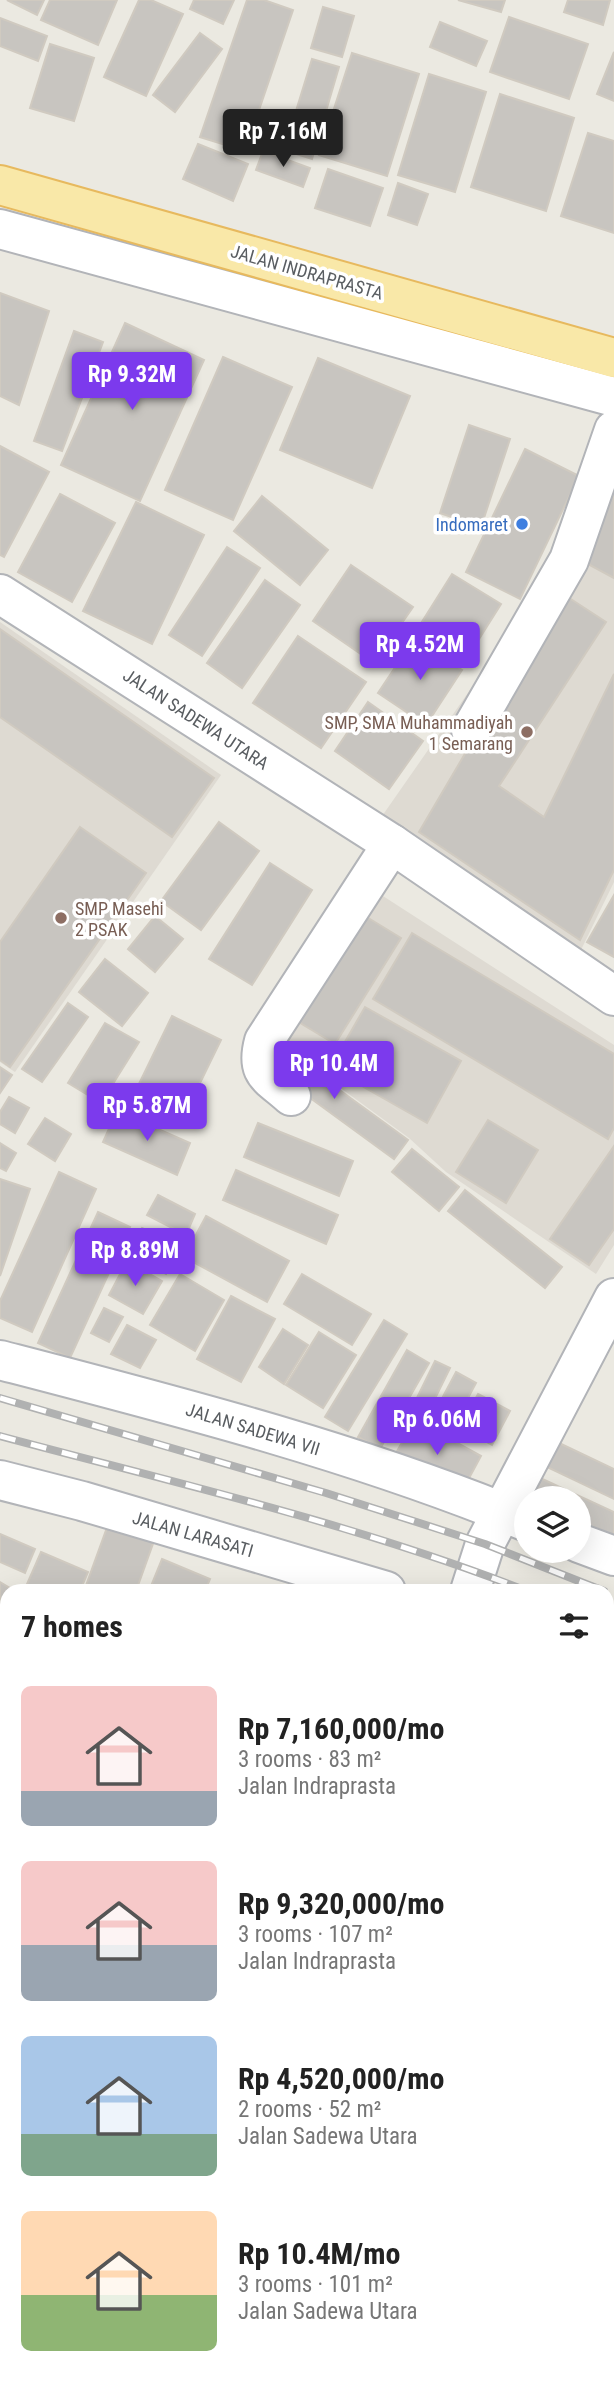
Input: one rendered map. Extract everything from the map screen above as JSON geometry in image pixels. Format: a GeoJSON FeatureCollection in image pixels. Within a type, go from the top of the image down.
{"type":"FeatureCollection","features":[{"type":"Feature","properties":{"kind":"main road","name":"JALAN INDRAPRASTA"},"geometry":{"type":"LineString","coordinates":[[0,186],[614,358]]}},
{"type":"Feature","properties":{"kind":"street"},"geometry":{"type":"LineString","coordinates":[[0,229],[614,397]]}},
{"type":"Feature","properties":{"kind":"street"},"geometry":{"type":"LineString","coordinates":[[471,730],[569,560],[614,430]]}},
{"type":"Feature","properties":{"kind":"street","name":"JALAN SADEWA UTARA"},"geometry":{"type":"LineString","coordinates":[[0,594],[392,845],[614,996]]}},
{"type":"Feature","properties":{"kind":"street"},"geometry":{"type":"LineString","coordinates":[[291,1096],[262,1069],[260,1057],[264,1041],[392,845]]}},
{"type":"Feature","properties":{"kind":"street"},"geometry":{"type":"LineString","coordinates":[[473,1584],[485,1544],[506,1523],[614,1298]]}},
{"type":"Feature","properties":{"kind":"street","name":"JALAN SADEWA VII"},"geometry":{"type":"LineString","coordinates":[[0,1360],[196,1412],[433,1484],[506,1523]]}},
{"type":"Feature","properties":{"kind":"street","name":"JALAN LARASATI"},"geometry":{"type":"LineString","coordinates":[[0,1480],[82,1501],[362,1584]]}},
{"type":"Feature","properties":{"kind":"street"},"geometry":{"type":"LineString","coordinates":[[591,1547],[614,1556]]}},
{"type":"Feature","properties":{"kind":"shaded area","name":"SMP, SMA Muhammadiyah 1 Semarang"},"geometry":{"type":"Polygon","coordinates":[[[614,441],[614,882],[580,952],[380,819],[502,644],[576,505],[614,441]]]}},
{"type":"Feature","properties":{"kind":"shaded area","name":"SMP Masehi 2 PSAK"},"geometry":{"type":"Polygon","coordinates":[[[0,622],[221,775],[15,1072],[0,1062],[0,622]]]}},
{"type":"Feature","properties":{"kind":"shaded area"},"geometry":{"type":"Polygon","coordinates":[[[352,876],[614,1045],[614,1245],[596,1274],[446,1172],[409,1138],[257,1027],[352,876]]]}},
{"type":"Feature","properties":{"kind":"building"},"geometry":{"type":"Polygon","coordinates":[[[7,0],[44,0],[37,15],[7,0]]]}},
{"type":"Feature","properties":{"kind":"building"},"geometry":{"type":"Polygon","coordinates":[[[50,0],[117,0],[98,45],[41,20],[50,0]]]}},
{"type":"Feature","properties":{"kind":"building"},"geometry":{"type":"Polygon","coordinates":[[[139,0],[151,0],[183,14],[146,96],[104,77],[139,0]]]}},
{"type":"Feature","properties":{"kind":"building"},"geometry":{"type":"Polygon","coordinates":[[[194,0],[234,0],[223,24],[190,9],[194,0]]]}},
{"type":"Feature","properties":{"kind":"building"},"geometry":{"type":"Polygon","coordinates":[[[247,0],[264,0],[293,10],[245,151],[200,137],[247,0]]]}},
{"type":"Feature","properties":{"kind":"building"},"geometry":{"type":"Polygon","coordinates":[[[458,0],[505,0],[501,12],[458,0]]]}},
{"type":"Feature","properties":{"kind":"building"},"geometry":{"type":"Polygon","coordinates":[[[568,0],[610,0],[603,25],[564,12],[568,0]]]}},
{"type":"Feature","properties":{"kind":"building"},"geometry":{"type":"Polygon","coordinates":[[[323,7],[354,16],[342,57],[311,48],[323,7]]]}},
{"type":"Feature","properties":{"kind":"building"},"geometry":{"type":"Polygon","coordinates":[[[509,17],[588,44],[569,99],[490,72],[509,17]]]}},
{"type":"Feature","properties":{"kind":"building"},"geometry":{"type":"Polygon","coordinates":[[[0,18],[47,36],[38,61],[0,46],[0,18]]]}},
{"type":"Feature","properties":{"kind":"building"},"geometry":{"type":"Polygon","coordinates":[[[440,22],[487,41],[476,66],[430,47],[440,22]]]}},
{"type":"Feature","properties":{"kind":"building"},"geometry":{"type":"Polygon","coordinates":[[[200,33],[222,49],[175,112],[153,95],[200,33]]]}},
{"type":"Feature","properties":{"kind":"building"},"geometry":{"type":"Polygon","coordinates":[[[50,44],[94,58],[74,121],[30,108],[50,44]]]}},
{"type":"Feature","properties":{"kind":"building"},"geometry":{"type":"Polygon","coordinates":[[[614,52],[614,101],[597,94],[614,52]]]}},
{"type":"Feature","properties":{"kind":"building"},"geometry":{"type":"Polygon","coordinates":[[[352,53],[419,74],[387,176],[319,155],[352,53]]]}},
{"type":"Feature","properties":{"kind":"building"},"geometry":{"type":"Polygon","coordinates":[[[312,59],[339,67],[312,159],[284,150],[312,59]]]}},
{"type":"Feature","properties":{"kind":"building"},"geometry":{"type":"Polygon","coordinates":[[[429,74],[486,92],[455,192],[398,175],[429,74]]]}},
{"type":"Feature","properties":{"kind":"building"},"geometry":{"type":"Polygon","coordinates":[[[500,94],[574,118],[546,211],[471,187],[500,94]]]}},
{"type":"Feature","properties":{"kind":"building"},"geometry":{"type":"Polygon","coordinates":[[[588,133],[614,141],[614,233],[561,216],[588,133]]]}},
{"type":"Feature","properties":{"kind":"building"},"geometry":{"type":"Polygon","coordinates":[[[198,144],[248,164],[233,201],[183,179],[198,144]]]}},
{"type":"Feature","properties":{"kind":"building"},"geometry":{"type":"Polygon","coordinates":[[[263,151],[310,168],[303,187],[256,170],[263,151]]]}},
{"type":"Feature","properties":{"kind":"building"},"geometry":{"type":"Polygon","coordinates":[[[328,169],[383,188],[370,226],[315,208],[328,169]]]}},
{"type":"Feature","properties":{"kind":"building"},"geometry":{"type":"Polygon","coordinates":[[[398,183],[428,194],[417,225],[388,215],[398,183]]]}},
{"type":"Feature","properties":{"kind":"building"},"geometry":{"type":"Polygon","coordinates":[[[0,293],[49,311],[19,405],[0,396],[0,293]]]}},
{"type":"Feature","properties":{"kind":"building"},"geometry":{"type":"Polygon","coordinates":[[[125,323],[204,360],[140,501],[61,465],[125,323]]]}},
{"type":"Feature","properties":{"kind":"building"},"geometry":{"type":"Polygon","coordinates":[[[74,331],[103,342],[62,451],[34,441],[74,331]]]}},
{"type":"Feature","properties":{"kind":"building"},"geometry":{"type":"Polygon","coordinates":[[[223,357],[292,387],[233,520],[165,490],[223,357]]]}},
{"type":"Feature","properties":{"kind":"building"},"geometry":{"type":"Polygon","coordinates":[[[318,358],[410,396],[372,488],[280,450],[318,358]]]}},
{"type":"Feature","properties":{"kind":"building"},"geometry":{"type":"Polygon","coordinates":[[[469,425],[510,439],[481,527],[440,513],[469,425]]]}},
{"type":"Feature","properties":{"kind":"building"},"geometry":{"type":"Polygon","coordinates":[[[0,446],[49,472],[4,557],[0,555],[0,446]]]}},
{"type":"Feature","properties":{"kind":"building","name":"Indomaret"},"geometry":{"type":"Polygon","coordinates":[[[525,449],[579,476],[520,599],[466,572],[525,449]]]}},
{"type":"Feature","properties":{"kind":"building"},"geometry":{"type":"Polygon","coordinates":[[[614,464],[614,578],[558,548],[614,464]]]}},
{"type":"Feature","properties":{"kind":"building"},"geometry":{"type":"Polygon","coordinates":[[[60,494],[115,523],[72,602],[18,572],[60,494]]]}},
{"type":"Feature","properties":{"kind":"building"},"geometry":{"type":"Polygon","coordinates":[[[262,496],[328,550],[300,585],[234,531],[262,496]]]}},
{"type":"Feature","properties":{"kind":"building"},"geometry":{"type":"Polygon","coordinates":[[[136,502],[204,535],[152,644],[83,611],[136,502]]]}},
{"type":"Feature","properties":{"kind":"building"},"geometry":{"type":"Polygon","coordinates":[[[227,547],[260,568],[202,656],[169,635],[227,547]]]}},
{"type":"Feature","properties":{"kind":"building"},"geometry":{"type":"Polygon","coordinates":[[[351,565],[413,607],[374,663],[313,621],[351,565]]]}},
{"type":"Feature","properties":{"kind":"building"},"geometry":{"type":"Polygon","coordinates":[[[452,574],[501,604],[469,655],[420,625],[452,574]]]}},
{"type":"Feature","properties":{"kind":"building"},"geometry":{"type":"Polygon","coordinates":[[[265,580],[300,605],[242,688],[207,663],[265,580]]]}},
{"type":"Feature","properties":{"kind":"building"},"geometry":{"type":"Polygon","coordinates":[[[560,592],[606,622],[499,786],[544,817],[614,674],[614,870],[580,940],[419,832],[560,592]]]}},
{"type":"Feature","properties":{"kind":"building"},"geometry":{"type":"Polygon","coordinates":[[[0,629],[214,778],[172,837],[0,717],[0,629]]]}},
{"type":"Feature","properties":{"kind":"building"},"geometry":{"type":"Polygon","coordinates":[[[298,636],[366,682],[321,748],[253,703],[298,636]]]}},
{"type":"Feature","properties":{"kind":"building"},"geometry":{"type":"Polygon","coordinates":[[[414,639],[462,670],[426,725],[378,693],[414,639]]]}},
{"type":"Feature","properties":{"kind":"building"},"geometry":{"type":"Polygon","coordinates":[[[368,702],[423,741],[389,789],[335,751],[368,702]]]}},
{"type":"Feature","properties":{"kind":"building"},"geometry":{"type":"Polygon","coordinates":[[[219,822],[259,851],[201,930],[161,901],[219,822]]]}},
{"type":"Feature","properties":{"kind":"building"},"geometry":{"type":"Polygon","coordinates":[[[80,827],[146,873],[10,1067],[0,1060],[0,942],[80,827]]]}},
{"type":"Feature","properties":{"kind":"building"},"geometry":{"type":"Polygon","coordinates":[[[270,863],[312,890],[252,985],[209,959],[270,863]]]}},
{"type":"Feature","properties":{"kind":"building"},"geometry":{"type":"Polygon","coordinates":[[[614,895],[614,957],[587,942],[614,895]]]}},
{"type":"Feature","properties":{"kind":"building"},"geometry":{"type":"Polygon","coordinates":[[[347,905],[401,938],[335,1044],[282,1012],[347,905]]]}},
{"type":"Feature","properties":{"kind":"building"},"geometry":{"type":"Polygon","coordinates":[[[155,916],[183,939],[155,972],[128,949],[155,916]]]}},
{"type":"Feature","properties":{"kind":"building"},"geometry":{"type":"Polygon","coordinates":[[[412,933],[614,1054],[614,1128],[608,1139],[373,999],[412,933]]]}},
{"type":"Feature","properties":{"kind":"building"},"geometry":{"type":"Polygon","coordinates":[[[105,959],[148,993],[122,1026],[79,992],[105,959]]]}},
{"type":"Feature","properties":{"kind":"building"},"geometry":{"type":"Polygon","coordinates":[[[68,1003],[88,1017],[42,1082],[22,1069],[68,1003]]]}},
{"type":"Feature","properties":{"kind":"building"},"geometry":{"type":"Polygon","coordinates":[[[365,1007],[461,1061],[427,1123],[330,1068],[365,1007]]]}},
{"type":"Feature","properties":{"kind":"building"},"geometry":{"type":"Polygon","coordinates":[[[172,1016],[221,1040],[184,1116],[135,1092],[172,1016]]]}},
{"type":"Feature","properties":{"kind":"building"},"geometry":{"type":"Polygon","coordinates":[[[105,1023],[139,1042],[101,1103],[68,1083],[105,1023]]]}},
{"type":"Feature","properties":{"kind":"building"},"geometry":{"type":"Polygon","coordinates":[[[275,1043],[408,1140],[394,1159],[261,1062],[275,1043]]]}},
{"type":"Feature","properties":{"kind":"building"},"geometry":{"type":"Polygon","coordinates":[[[0,1067],[12,1075],[0,1093],[0,1067]]]}},
{"type":"Feature","properties":{"kind":"building"},"geometry":{"type":"Polygon","coordinates":[[[9,1097],[29,1108],[15,1133],[0,1124],[0,1112],[9,1097]]]}},
{"type":"Feature","properties":{"kind":"building"},"geometry":{"type":"Polygon","coordinates":[[[117,1111],[190,1143],[177,1175],[103,1142],[117,1111]]]}},
{"type":"Feature","properties":{"kind":"building"},"geometry":{"type":"Polygon","coordinates":[[[45,1118],[71,1134],[55,1161],[28,1144],[45,1118]]]}},
{"type":"Feature","properties":{"kind":"building"},"geometry":{"type":"Polygon","coordinates":[[[488,1120],[538,1150],[506,1203],[456,1172],[488,1120]]]}},
{"type":"Feature","properties":{"kind":"building"},"geometry":{"type":"Polygon","coordinates":[[[258,1123],[353,1161],[339,1196],[244,1157],[258,1123]]]}},
{"type":"Feature","properties":{"kind":"building"},"geometry":{"type":"Polygon","coordinates":[[[0,1143],[16,1153],[6,1171],[0,1168],[0,1143]]]}},
{"type":"Feature","properties":{"kind":"building"},"geometry":{"type":"Polygon","coordinates":[[[614,1146],[614,1229],[589,1265],[550,1239],[614,1146]]]}},
{"type":"Feature","properties":{"kind":"building"},"geometry":{"type":"Polygon","coordinates":[[[412,1149],[459,1187],[439,1211],[392,1172],[412,1149]]]}},
{"type":"Feature","properties":{"kind":"building"},"geometry":{"type":"Polygon","coordinates":[[[236,1170],[338,1215],[326,1244],[223,1200],[236,1170]]]}},
{"type":"Feature","properties":{"kind":"building"},"geometry":{"type":"Polygon","coordinates":[[[59,1172],[96,1189],[32,1332],[0,1318],[0,1301],[59,1172]]]}},
{"type":"Feature","properties":{"kind":"building"},"geometry":{"type":"Polygon","coordinates":[[[0,1179],[30,1189],[0,1276],[0,1179]]]}},
{"type":"Feature","properties":{"kind":"building"},"geometry":{"type":"Polygon","coordinates":[[[465,1190],[562,1267],[545,1288],[448,1211],[465,1190]]]}},
{"type":"Feature","properties":{"kind":"building"},"geometry":{"type":"Polygon","coordinates":[[[158,1195],[195,1214],[186,1235],[147,1215],[158,1195]]]}},
{"type":"Feature","properties":{"kind":"building"},"geometry":{"type":"Polygon","coordinates":[[[98,1212],[130,1227],[70,1358],[38,1343],[98,1212]]]}},
{"type":"Feature","properties":{"kind":"building"},"geometry":{"type":"Polygon","coordinates":[[[206,1216],[289,1261],[267,1302],[184,1257],[206,1216]]]}},
{"type":"Feature","properties":{"kind":"building"},"geometry":{"type":"Polygon","coordinates":[[[142,1228],[180,1248],[166,1274],[129,1254],[142,1228]]]}},
{"type":"Feature","properties":{"kind":"building"},"geometry":{"type":"Polygon","coordinates":[[[127,1261],[162,1281],[143,1314],[109,1295],[127,1261]]]}},
{"type":"Feature","properties":{"kind":"building"},"geometry":{"type":"Polygon","coordinates":[[[180,1274],[224,1300],[195,1351],[150,1325],[180,1274]]]}},
{"type":"Feature","properties":{"kind":"building"},"geometry":{"type":"Polygon","coordinates":[[[302,1274],[371,1314],[352,1345],[284,1304],[302,1274]]]}},
{"type":"Feature","properties":{"kind":"building"},"geometry":{"type":"Polygon","coordinates":[[[231,1296],[275,1319],[241,1382],[197,1359],[231,1296]]]}},
{"type":"Feature","properties":{"kind":"building"},"geometry":{"type":"Polygon","coordinates":[[[104,1308],[123,1317],[109,1342],[91,1333],[104,1308]]]}},
{"type":"Feature","properties":{"kind":"building"},"geometry":{"type":"Polygon","coordinates":[[[384,1320],[407,1334],[348,1431],[325,1417],[384,1320]]]}},
{"type":"Feature","properties":{"kind":"building"},"geometry":{"type":"Polygon","coordinates":[[[127,1325],[156,1340],[140,1368],[111,1354],[127,1325]]]}},
{"type":"Feature","properties":{"kind":"building"},"geometry":{"type":"Polygon","coordinates":[[[283,1329],[308,1345],[284,1384],[259,1367],[283,1329]]]}},
{"type":"Feature","properties":{"kind":"building"},"geometry":{"type":"Polygon","coordinates":[[[319,1332],[356,1355],[323,1408],[286,1385],[319,1332]]]}},
{"type":"Feature","properties":{"kind":"building"},"geometry":{"type":"Polygon","coordinates":[[[407,1350],[429,1363],[380,1449],[358,1437],[407,1350]]]}},
{"type":"Feature","properties":{"kind":"building"},"geometry":{"type":"Polygon","coordinates":[[[435,1361],[450,1368],[426,1417],[411,1410],[435,1361]]]}},
{"type":"Feature","properties":{"kind":"building"},"geometry":{"type":"Polygon","coordinates":[[[456,1372],[476,1383],[450,1432],[430,1421],[456,1372]]]}},
{"type":"Feature","properties":{"kind":"building"},"geometry":{"type":"Polygon","coordinates":[[[478,1394],[510,1411],[492,1445],[460,1427],[478,1394]]]}},
{"type":"Feature","properties":{"kind":"building"},"geometry":{"type":"Polygon","coordinates":[[[415,1420],[481,1456],[460,1495],[393,1458],[415,1420]]]}},
{"type":"Feature","properties":{"kind":"building"},"geometry":{"type":"Polygon","coordinates":[[[557,1442],[614,1469],[614,1499],[591,1486],[545,1466],[557,1442]]]}},
{"type":"Feature","properties":{"kind":"building"},"geometry":{"type":"Polygon","coordinates":[[[538,1477],[558,1486],[534,1486],[538,1477]]]}},
{"type":"Feature","properties":{"kind":"building"},"geometry":{"type":"Polygon","coordinates":[[[591,1501],[614,1512],[614,1561],[591,1550],[591,1501]]]}},
{"type":"Feature","properties":{"kind":"building"},"geometry":{"type":"Polygon","coordinates":[[[109,1522],[155,1538],[139,1584],[87,1584],[109,1522]]]}},
{"type":"Feature","properties":{"kind":"building"},"geometry":{"type":"Polygon","coordinates":[[[0,1534],[35,1549],[25,1573],[0,1562],[0,1534]]]}},
{"type":"Feature","properties":{"kind":"building"},"geometry":{"type":"Polygon","coordinates":[[[41,1552],[88,1572],[83,1584],[27,1584],[41,1552]]]}},
{"type":"Feature","properties":{"kind":"building"},"geometry":{"type":"Polygon","coordinates":[[[162,1559],[210,1579],[208,1584],[152,1584],[162,1559]]]}},
{"type":"Feature","properties":{"kind":"railway"},"geometry":{"type":"LineString","coordinates":[[0,1398],[326,1493],[485,1544],[586,1584]]}},
{"type":"Feature","properties":{"kind":"railway"},"geometry":{"type":"LineString","coordinates":[[0,1436],[332,1525],[508,1584]]}},
{"type":"Feature","properties":{"kind":"place","name":"Indomaret"},"geometry":{"type":"Point","coordinates":[522,524]}},
{"type":"Feature","properties":{"kind":"place","name":"SMP, SMA Muhammadiyah 1 Semarang"},"geometry":{"type":"Point","coordinates":[527,732]}},
{"type":"Feature","properties":{"kind":"place","name":"SMP Masehi 2 PSAK"},"geometry":{"type":"Point","coordinates":[61,918]}}]}
